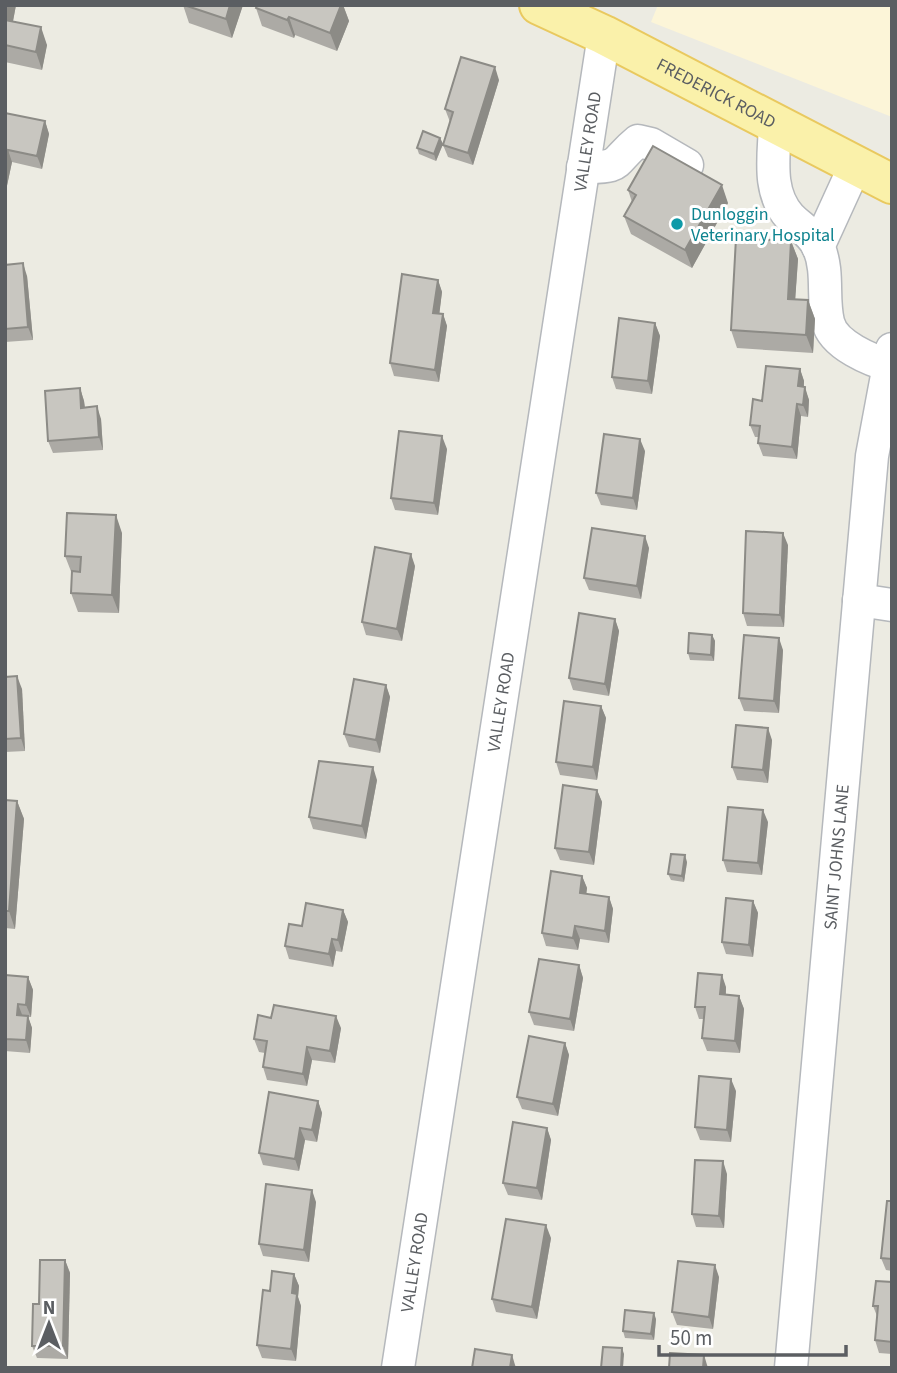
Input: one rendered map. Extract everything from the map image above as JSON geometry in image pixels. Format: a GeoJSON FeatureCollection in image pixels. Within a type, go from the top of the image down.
{"type":"FeatureCollection","features":[{"type":"Feature","properties":{"kind":"main road","name":"FREDERICK ROAD"},"geometry":{"type":"LineString","coordinates":[[539,5],[604,35],[892,184]]}},
{"type":"Feature","properties":{"kind":"street","name":"VALLEY ROAD"},"geometry":{"type":"LineString","coordinates":[[398,1368],[604,35]]}},
{"type":"Feature","properties":{"kind":"street"},"geometry":{"type":"LineString","coordinates":[[775,125],[773,186],[789,216],[808,231],[818,247],[825,270],[828,324],[843,344],[891,360]]}},
{"type":"Feature","properties":{"kind":"street"},"geometry":{"type":"LineString","coordinates":[[583,167],[607,168],[620,163],[627,149],[638,141],[652,144],[687,165]]}},
{"type":"Feature","properties":{"kind":"street"},"geometry":{"type":"LineString","coordinates":[[818,247],[855,166]]}},
{"type":"Feature","properties":{"kind":"street","name":"SAINT JOHNS LANE"},"geometry":{"type":"LineString","coordinates":[[791,1368],[872,456],[891,360]]}},
{"type":"Feature","properties":{"kind":"street"},"geometry":{"type":"LineString","coordinates":[[859,600],[892,606]]}},
{"type":"Feature","properties":{"kind":"shaded area"},"geometry":{"type":"Polygon","coordinates":[[[658,5],[892,5],[892,117],[651,22],[658,5]]]}},
{"type":"Feature","properties":{"kind":"building"},"geometry":{"type":"Polygon","coordinates":[[[184,5],[230,5],[226,19],[184,5]]]}},
{"type":"Feature","properties":{"kind":"building"},"geometry":{"type":"Polygon","coordinates":[[[257,5],[341,5],[330,33],[289,17],[287,20],[256,8],[257,5]]]}},
{"type":"Feature","properties":{"kind":"building"},"geometry":{"type":"Polygon","coordinates":[[[5,20],[41,27],[36,52],[5,45],[5,20]]]}},
{"type":"Feature","properties":{"kind":"building"},"geometry":{"type":"Polygon","coordinates":[[[461,57],[495,67],[468,153],[443,145],[453,112],[445,109],[461,57]]]}},
{"type":"Feature","properties":{"kind":"building"},"geometry":{"type":"Polygon","coordinates":[[[5,113],[45,121],[37,156],[8,150],[5,161],[5,113]]]}},
{"type":"Feature","properties":{"kind":"building"},"geometry":{"type":"Polygon","coordinates":[[[423,131],[440,138],[434,154],[417,148],[423,131]]]}},
{"type":"Feature","properties":{"kind":"building","name":"Dunloggin Veterinary Hospital"},"geometry":{"type":"Polygon","coordinates":[[[653,146],[722,185],[685,250],[624,216],[636,195],[628,190],[653,146]]]}},
{"type":"Feature","properties":{"kind":"building"},"geometry":{"type":"Polygon","coordinates":[[[736,238],[791,241],[788,299],[808,300],[806,335],[731,330],[736,238]]]}},
{"type":"Feature","properties":{"kind":"building"},"geometry":{"type":"Polygon","coordinates":[[[23,263],[28,327],[5,329],[5,265],[23,263]]]}},
{"type":"Feature","properties":{"kind":"building"},"geometry":{"type":"Polygon","coordinates":[[[402,274],[438,280],[433,313],[443,314],[435,370],[390,363],[402,274]]]}},
{"type":"Feature","properties":{"kind":"building"},"geometry":{"type":"Polygon","coordinates":[[[619,318],[655,323],[648,381],[612,377],[619,318]]]}},
{"type":"Feature","properties":{"kind":"building"},"geometry":{"type":"Polygon","coordinates":[[[766,366],[800,369],[798,386],[805,387],[803,405],[797,404],[792,447],[758,443],[760,426],[750,425],[753,399],[762,401],[766,366]]]}},
{"type":"Feature","properties":{"kind":"building"},"geometry":{"type":"Polygon","coordinates":[[[80,388],[81,408],[97,406],[99,437],[48,441],[45,391],[80,388]]]}},
{"type":"Feature","properties":{"kind":"building"},"geometry":{"type":"Polygon","coordinates":[[[399,431],[442,436],[434,503],[391,498],[399,431]]]}},
{"type":"Feature","properties":{"kind":"building"},"geometry":{"type":"Polygon","coordinates":[[[604,434],[640,439],[633,498],[596,493],[604,434]]]}},
{"type":"Feature","properties":{"kind":"building"},"geometry":{"type":"Polygon","coordinates":[[[67,513],[116,515],[112,595],[71,593],[72,571],[80,572],[81,557],[65,556],[67,513]]]}},
{"type":"Feature","properties":{"kind":"building"},"geometry":{"type":"Polygon","coordinates":[[[592,528],[645,536],[637,586],[584,578],[592,528]]]}},
{"type":"Feature","properties":{"kind":"building"},"geometry":{"type":"Polygon","coordinates":[[[746,531],[783,533],[780,615],[743,613],[746,531]]]}},
{"type":"Feature","properties":{"kind":"building"},"geometry":{"type":"Polygon","coordinates":[[[375,547],[411,554],[397,629],[362,622],[375,547]]]}},
{"type":"Feature","properties":{"kind":"building"},"geometry":{"type":"Polygon","coordinates":[[[579,613],[615,619],[605,684],[569,678],[579,613]]]}},
{"type":"Feature","properties":{"kind":"building"},"geometry":{"type":"Polygon","coordinates":[[[689,633],[712,635],[711,655],[688,653],[689,633]]]}},
{"type":"Feature","properties":{"kind":"building"},"geometry":{"type":"Polygon","coordinates":[[[744,635],[779,638],[774,701],[739,698],[744,635]]]}},
{"type":"Feature","properties":{"kind":"building"},"geometry":{"type":"Polygon","coordinates":[[[17,676],[21,738],[5,739],[5,677],[17,676]]]}},
{"type":"Feature","properties":{"kind":"building"},"geometry":{"type":"Polygon","coordinates":[[[354,679],[386,685],[376,740],[344,734],[354,679]]]}},
{"type":"Feature","properties":{"kind":"building"},"geometry":{"type":"Polygon","coordinates":[[[564,701],[601,706],[593,767],[556,762],[564,701]]]}},
{"type":"Feature","properties":{"kind":"building"},"geometry":{"type":"Polygon","coordinates":[[[736,725],[768,728],[763,770],[732,767],[736,725]]]}},
{"type":"Feature","properties":{"kind":"building"},"geometry":{"type":"Polygon","coordinates":[[[319,761],[373,767],[362,826],[309,817],[319,761]]]}},
{"type":"Feature","properties":{"kind":"building"},"geometry":{"type":"Polygon","coordinates":[[[563,785],[597,790],[589,852],[555,848],[563,785]]]}},
{"type":"Feature","properties":{"kind":"building"},"geometry":{"type":"Polygon","coordinates":[[[5,800],[17,801],[9,911],[5,911],[5,800]]]}},
{"type":"Feature","properties":{"kind":"building"},"geometry":{"type":"Polygon","coordinates":[[[728,807],[763,810],[758,863],[723,860],[728,807]]]}},
{"type":"Feature","properties":{"kind":"building"},"geometry":{"type":"Polygon","coordinates":[[[671,854],[685,855],[682,876],[668,874],[671,854]]]}},
{"type":"Feature","properties":{"kind":"building"},"geometry":{"type":"Polygon","coordinates":[[[551,871],[582,876],[580,893],[609,897],[605,931],[575,926],[573,938],[542,933],[551,871]]]}},
{"type":"Feature","properties":{"kind":"building"},"geometry":{"type":"Polygon","coordinates":[[[726,898],[753,901],[749,945],[722,942],[726,898]]]}},
{"type":"Feature","properties":{"kind":"building"},"geometry":{"type":"Polygon","coordinates":[[[306,903],[343,910],[338,940],[332,939],[329,954],[285,946],[289,924],[302,926],[306,903]]]}},
{"type":"Feature","properties":{"kind":"building"},"geometry":{"type":"Polygon","coordinates":[[[539,959],[579,965],[570,1019],[529,1012],[539,959]]]}},
{"type":"Feature","properties":{"kind":"building"},"geometry":{"type":"Polygon","coordinates":[[[698,973],[722,975],[720,994],[739,996],[735,1041],[702,1038],[705,1007],[695,1007],[698,973]]]}},
{"type":"Feature","properties":{"kind":"building"},"geometry":{"type":"Polygon","coordinates":[[[5,975],[28,977],[26,1005],[18,1004],[17,1015],[28,1016],[26,1040],[5,1039],[5,975]]]}},
{"type":"Feature","properties":{"kind":"building"},"geometry":{"type":"Polygon","coordinates":[[[274,1005],[336,1016],[330,1051],[307,1047],[303,1074],[263,1067],[267,1041],[254,1039],[258,1015],[271,1018],[274,1005]]]}},
{"type":"Feature","properties":{"kind":"building"},"geometry":{"type":"Polygon","coordinates":[[[529,1036],[565,1043],[553,1104],[517,1097],[529,1036]]]}},
{"type":"Feature","properties":{"kind":"building"},"geometry":{"type":"Polygon","coordinates":[[[699,1076],[731,1079],[727,1130],[695,1127],[699,1076]]]}},
{"type":"Feature","properties":{"kind":"building"},"geometry":{"type":"Polygon","coordinates":[[[269,1092],[318,1101],[312,1130],[300,1128],[295,1159],[259,1153],[269,1092]]]}},
{"type":"Feature","properties":{"kind":"building"},"geometry":{"type":"Polygon","coordinates":[[[513,1122],[547,1128],[537,1188],[503,1183],[513,1122]]]}},
{"type":"Feature","properties":{"kind":"building"},"geometry":{"type":"Polygon","coordinates":[[[695,1160],[723,1161],[719,1216],[692,1214],[695,1160]]]}},
{"type":"Feature","properties":{"kind":"building"},"geometry":{"type":"Polygon","coordinates":[[[266,1184],[312,1190],[304,1250],[259,1244],[266,1184]]]}},
{"type":"Feature","properties":{"kind":"building"},"geometry":{"type":"Polygon","coordinates":[[[887,1201],[892,1201],[892,1259],[881,1258],[887,1201]]]}},
{"type":"Feature","properties":{"kind":"building"},"geometry":{"type":"Polygon","coordinates":[[[506,1219],[546,1225],[532,1307],[492,1299],[506,1219]]]}},
{"type":"Feature","properties":{"kind":"building"},"geometry":{"type":"Polygon","coordinates":[[[40,1260],[65,1260],[63,1346],[32,1346],[33,1304],[39,1304],[40,1260]]]}},
{"type":"Feature","properties":{"kind":"building"},"geometry":{"type":"Polygon","coordinates":[[[678,1261],[715,1265],[709,1317],[672,1312],[678,1261]]]}},
{"type":"Feature","properties":{"kind":"building"},"geometry":{"type":"Polygon","coordinates":[[[272,1271],[294,1274],[292,1293],[297,1294],[291,1349],[257,1345],[263,1290],[270,1291],[272,1271]]]}},
{"type":"Feature","properties":{"kind":"building"},"geometry":{"type":"Polygon","coordinates":[[[876,1281],[892,1282],[892,1342],[875,1340],[878,1306],[873,1306],[876,1281]]]}},
{"type":"Feature","properties":{"kind":"building"},"geometry":{"type":"Polygon","coordinates":[[[625,1310],[654,1313],[651,1334],[623,1331],[625,1310]]]}},
{"type":"Feature","properties":{"kind":"building"},"geometry":{"type":"Polygon","coordinates":[[[603,1347],[622,1348],[621,1368],[601,1368],[603,1347]]]}},
{"type":"Feature","properties":{"kind":"building"},"geometry":{"type":"Polygon","coordinates":[[[475,1349],[512,1355],[510,1368],[472,1368],[475,1349]]]}},
{"type":"Feature","properties":{"kind":"building"},"geometry":{"type":"Polygon","coordinates":[[[670,1353],[704,1355],[703,1368],[669,1368],[670,1353]]]}},
{"type":"Feature","properties":{"kind":"place","name":"Dunloggin Veterinary Hospital"},"geometry":{"type":"Point","coordinates":[677,224]}}]}
